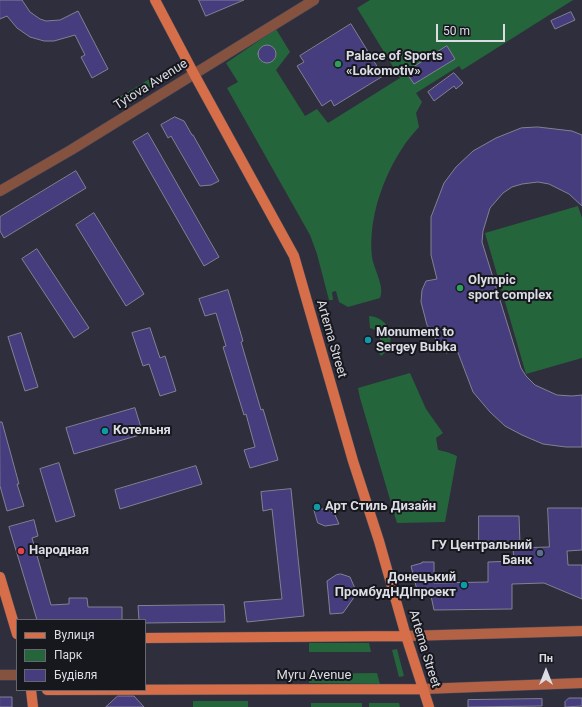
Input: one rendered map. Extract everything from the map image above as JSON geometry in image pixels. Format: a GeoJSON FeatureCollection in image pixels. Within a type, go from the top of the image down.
{"type":"FeatureCollection","features":[{"type":"Feature","properties":{"kind":"main road","name":"Artema Street"},"geometry":{"type":"LineString","coordinates":[[155,0],[294,256],[353,461],[429,707]]}},
{"type":"Feature","properties":{"kind":"main road"},"geometry":{"type":"LineString","coordinates":[[0,577],[16,631]]}},
{"type":"Feature","properties":{"kind":"main road"},"geometry":{"type":"LineString","coordinates":[[146,638],[406,636],[582,631]]}},
{"type":"Feature","properties":{"kind":"main road","name":"Myru Avenue"},"geometry":{"type":"LineString","coordinates":[[146,690],[423,689],[582,683]]}},
{"type":"Feature","properties":{"kind":"main road"},"geometry":{"type":"LineString","coordinates":[[31,691],[33,707]]}},
{"type":"Feature","properties":{"kind":"street","name":"Tytova Avenue"},"geometry":{"type":"LineString","coordinates":[[0,191],[72,150],[314,0]]}},
{"type":"Feature","properties":{"kind":"street"},"geometry":{"type":"LineString","coordinates":[[0,675],[16,675]]}},
{"type":"Feature","properties":{"kind":"green space"},"geometry":{"type":"Polygon","coordinates":[[[370,0],[573,0],[462,70],[459,66],[416,93],[422,102],[416,113],[419,127],[405,144],[390,170],[379,198],[372,228],[372,257],[381,288],[380,298],[348,307],[339,302],[336,291],[332,292],[333,300],[329,300],[317,254],[310,235],[227,88],[238,82],[226,63],[276,29],[290,52],[276,70],[305,116],[317,109],[328,123],[400,78],[357,8],[370,0]]]}},
{"type":"Feature","properties":{"kind":"green space"},"geometry":{"type":"Polygon","coordinates":[[[153,77],[156,83],[122,104],[118,98],[153,77]]]}},
{"type":"Feature","properties":{"kind":"green space"},"geometry":{"type":"Polygon","coordinates":[[[578,206],[582,218],[582,358],[526,374],[485,233],[578,206]]]}},
{"type":"Feature","properties":{"kind":"green space"},"geometry":{"type":"Polygon","coordinates":[[[369,316],[376,317],[382,321],[390,332],[390,344],[387,351],[381,356],[376,347],[380,340],[379,334],[370,328],[369,316]]]}},
{"type":"Feature","properties":{"kind":"green space"},"geometry":{"type":"Polygon","coordinates":[[[410,373],[426,409],[443,433],[436,438],[438,450],[457,456],[445,522],[397,523],[360,398],[358,388],[410,373]]]}},
{"type":"Feature","properties":{"kind":"green space"},"geometry":{"type":"Polygon","coordinates":[[[309,643],[369,643],[371,652],[309,652],[309,643]]]}},
{"type":"Feature","properties":{"kind":"green space"},"geometry":{"type":"Polygon","coordinates":[[[397,649],[404,676],[399,677],[392,650],[397,649]]]}},
{"type":"Feature","properties":{"kind":"green space"},"geometry":{"type":"Polygon","coordinates":[[[377,673],[380,684],[309,683],[309,674],[377,673]]]}},
{"type":"Feature","properties":{"kind":"green space"},"geometry":{"type":"Polygon","coordinates":[[[193,701],[248,701],[248,707],[193,707],[193,701]]]}},
{"type":"Feature","properties":{"kind":"green space"},"geometry":{"type":"Polygon","coordinates":[[[311,703],[362,703],[362,707],[311,707],[311,703]]]}},
{"type":"Feature","properties":{"kind":"green space"},"geometry":{"type":"Polygon","coordinates":[[[369,703],[399,703],[400,707],[369,707],[369,703]]]}},
{"type":"Feature","properties":{"kind":"building"},"geometry":{"type":"Polygon","coordinates":[[[0,0],[22,0],[30,12],[46,21],[60,20],[78,11],[108,69],[92,78],[81,57],[85,55],[75,35],[54,41],[44,41],[30,37],[17,28],[7,16],[0,19],[0,0]]]}},
{"type":"Feature","properties":{"kind":"building"},"geometry":{"type":"Polygon","coordinates":[[[199,0],[244,0],[206,16],[199,0]]]}},
{"type":"Feature","properties":{"kind":"building"},"geometry":{"type":"Polygon","coordinates":[[[571,12],[575,20],[555,29],[551,21],[571,12]]]}},
{"type":"Feature","properties":{"kind":"building","name":"Palace of Sports «Lokomotiv»"},"geometry":{"type":"Polygon","coordinates":[[[351,24],[383,76],[334,106],[331,100],[322,106],[297,66],[304,62],[300,56],[351,24]]]}},
{"type":"Feature","properties":{"kind":"building"},"geometry":{"type":"Polygon","coordinates":[[[263,45],[271,45],[276,50],[274,61],[271,63],[263,63],[258,58],[258,50],[263,45]]]}},
{"type":"Feature","properties":{"kind":"building"},"geometry":{"type":"Polygon","coordinates":[[[447,46],[455,59],[414,84],[406,72],[447,46]]]}},
{"type":"Feature","properties":{"kind":"building"},"geometry":{"type":"Polygon","coordinates":[[[454,73],[463,83],[456,89],[454,86],[434,101],[428,92],[454,73]]]}},
{"type":"Feature","properties":{"kind":"building"},"geometry":{"type":"Polygon","coordinates":[[[175,117],[184,121],[219,181],[211,185],[200,186],[171,136],[168,138],[161,125],[175,117]]]}},
{"type":"Feature","properties":{"kind":"building","name":"Olympic sport complex"},"geometry":{"type":"Polygon","coordinates":[[[538,127],[572,131],[582,135],[582,206],[569,194],[549,184],[538,182],[512,187],[503,193],[490,208],[483,231],[482,242],[521,368],[526,376],[535,385],[557,395],[582,395],[582,447],[566,447],[543,444],[505,426],[490,412],[473,392],[457,350],[446,353],[437,341],[427,325],[421,302],[422,290],[426,281],[437,279],[431,255],[431,217],[444,183],[456,167],[473,151],[496,138],[521,128],[538,127]]]}},
{"type":"Feature","properties":{"kind":"building"},"geometry":{"type":"Polygon","coordinates":[[[148,133],[219,257],[204,266],[133,142],[148,133]]]}},
{"type":"Feature","properties":{"kind":"building"},"geometry":{"type":"Polygon","coordinates":[[[76,171],[86,188],[4,238],[0,231],[0,217],[76,171]]]}},
{"type":"Feature","properties":{"kind":"building"},"geometry":{"type":"Polygon","coordinates":[[[94,213],[144,294],[126,306],[76,225],[94,213]]]}},
{"type":"Feature","properties":{"kind":"building"},"geometry":{"type":"Polygon","coordinates":[[[37,249],[89,328],[74,338],[22,259],[37,249]]]}},
{"type":"Feature","properties":{"kind":"building"},"geometry":{"type":"Polygon","coordinates":[[[228,290],[243,341],[241,342],[261,410],[263,409],[278,460],[250,468],[244,450],[255,447],[246,414],[244,415],[223,347],[226,346],[216,313],[205,316],[199,299],[228,290]]]}},
{"type":"Feature","properties":{"kind":"building"},"geometry":{"type":"Polygon","coordinates":[[[150,328],[160,358],[165,356],[176,391],[160,396],[149,364],[143,366],[132,333],[150,328]]]}},
{"type":"Feature","properties":{"kind":"building"},"geometry":{"type":"Polygon","coordinates":[[[21,333],[38,387],[25,391],[8,337],[21,333]]]}},
{"type":"Feature","properties":{"kind":"building","name":"Котельня"},"geometry":{"type":"Polygon","coordinates":[[[135,408],[143,434],[74,454],[66,428],[135,408]]]}},
{"type":"Feature","properties":{"kind":"building"},"geometry":{"type":"Polygon","coordinates":[[[0,422],[2,422],[24,506],[7,511],[0,486],[0,422]]]}},
{"type":"Feature","properties":{"kind":"building"},"geometry":{"type":"Polygon","coordinates":[[[59,463],[75,516],[56,522],[40,469],[59,463]]]}},
{"type":"Feature","properties":{"kind":"building"},"geometry":{"type":"Polygon","coordinates":[[[196,466],[202,484],[120,509],[115,490],[196,466]]]}},
{"type":"Feature","properties":{"kind":"building"},"geometry":{"type":"Polygon","coordinates":[[[291,489],[304,616],[247,622],[244,602],[282,599],[272,509],[263,511],[261,492],[291,489]]]}},
{"type":"Feature","properties":{"kind":"building"},"geometry":{"type":"Polygon","coordinates":[[[548,508],[582,508],[582,550],[567,551],[568,565],[582,565],[582,599],[544,583],[512,584],[512,609],[434,610],[430,591],[418,594],[411,566],[422,562],[434,562],[434,583],[488,582],[488,562],[514,561],[513,548],[549,547],[548,508]]]}},
{"type":"Feature","properties":{"kind":"building","name":"Арт Стиль Дизайн"},"geometry":{"type":"Polygon","coordinates":[[[314,509],[328,509],[335,515],[339,524],[325,526],[318,523],[314,509]]]}},
{"type":"Feature","properties":{"kind":"building"},"geometry":{"type":"Polygon","coordinates":[[[479,516],[519,516],[520,544],[479,545],[479,516]]]}},
{"type":"Feature","properties":{"kind":"building"},"geometry":{"type":"Polygon","coordinates":[[[34,520],[38,536],[32,538],[51,605],[69,604],[69,598],[87,598],[88,607],[122,607],[122,619],[37,619],[9,527],[34,520]]]}},
{"type":"Feature","properties":{"kind":"building"},"geometry":{"type":"Polygon","coordinates":[[[341,574],[350,577],[357,593],[343,613],[330,614],[327,581],[336,575],[341,574]]]}},
{"type":"Feature","properties":{"kind":"building"},"geometry":{"type":"Polygon","coordinates":[[[224,605],[225,622],[146,623],[146,619],[139,619],[138,606],[224,605]]]}},
{"type":"Feature","properties":{"kind":"building"},"geometry":{"type":"Polygon","coordinates":[[[118,696],[134,696],[144,707],[106,707],[118,696]]]}},
{"type":"Feature","properties":{"kind":"building"},"geometry":{"type":"Polygon","coordinates":[[[0,697],[12,697],[12,707],[0,707],[0,697]]]}},
{"type":"Feature","properties":{"kind":"building"},"geometry":{"type":"Polygon","coordinates":[[[569,698],[582,698],[582,706],[565,707],[565,702],[569,698]]]}},
{"type":"Feature","properties":{"kind":"building"},"geometry":{"type":"Polygon","coordinates":[[[542,699],[542,706],[468,707],[468,700],[542,699]]]}},
{"type":"Feature","properties":{"kind":"place","name":"Palace of Sports «Lokomotiv»"},"geometry":{"type":"Point","coordinates":[338,64]}},
{"type":"Feature","properties":{"kind":"place","name":"Olympic sport complex"},"geometry":{"type":"Point","coordinates":[460,288]}},
{"type":"Feature","properties":{"kind":"place","name":"Monument to Sergey Bubka"},"geometry":{"type":"Point","coordinates":[368,340]}},
{"type":"Feature","properties":{"kind":"place","name":"Котельня"},"geometry":{"type":"Point","coordinates":[105,431]}},
{"type":"Feature","properties":{"kind":"place","name":"Арт Стиль Дизайн"},"geometry":{"type":"Point","coordinates":[317,507]}},
{"type":"Feature","properties":{"kind":"place","name":"Народная"},"geometry":{"type":"Point","coordinates":[21,551]}},
{"type":"Feature","properties":{"kind":"place","name":"ГУ Центральний Банк"},"geometry":{"type":"Point","coordinates":[540,553]}},
{"type":"Feature","properties":{"kind":"place","name":"Донецький ПромбудНДІпроект"},"geometry":{"type":"Point","coordinates":[464,585]}}]}
